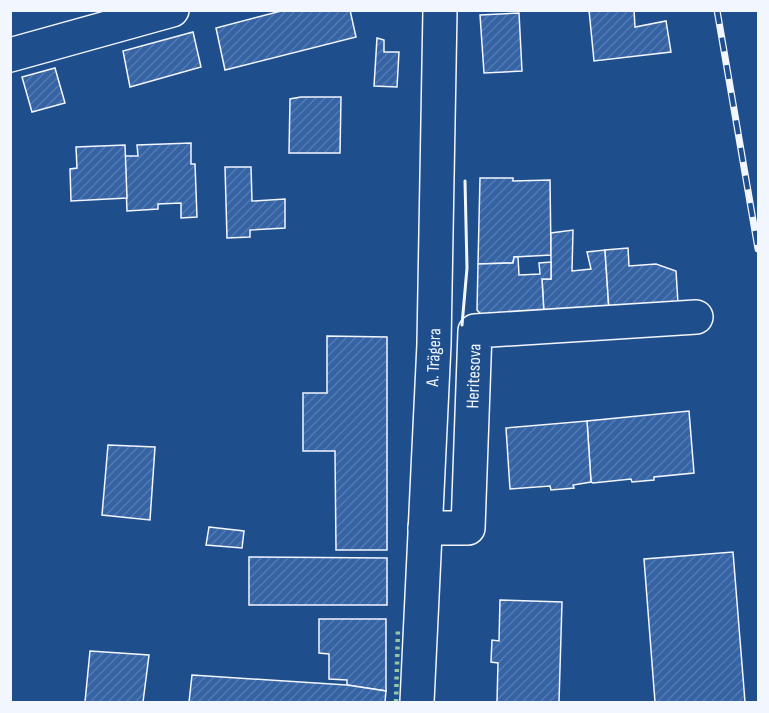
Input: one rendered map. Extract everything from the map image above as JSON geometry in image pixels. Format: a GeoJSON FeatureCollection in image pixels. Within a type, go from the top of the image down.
{"type":"FeatureCollection","features":[{"type":"Feature","properties":{"kind":"street"},"geometry":{"type":"LineString","coordinates":[[10,55],[172,10]]}},
{"type":"Feature","properties":{"kind":"street","name":"A. Trägera"},"geometry":{"type":"LineString","coordinates":[[417,702],[434,344],[440,10]]}},
{"type":"Feature","properties":{"kind":"street","name":"Heritesova"},"geometry":{"type":"LineString","coordinates":[[425,528],[468,528],[475,331],[696,317]]}},
{"type":"Feature","properties":{"kind":"building"},"geometry":{"type":"Polygon","coordinates":[[[285,10],[350,10],[356,37],[225,70],[216,28],[285,10]]]}},
{"type":"Feature","properties":{"kind":"building"},"geometry":{"type":"Polygon","coordinates":[[[589,10],[634,10],[635,27],[666,21],[671,52],[594,61],[589,10]]]}},
{"type":"Feature","properties":{"kind":"building"},"geometry":{"type":"Polygon","coordinates":[[[519,13],[522,71],[484,73],[480,15],[519,13]]]}},
{"type":"Feature","properties":{"kind":"building"},"geometry":{"type":"Polygon","coordinates":[[[193,32],[201,67],[130,87],[123,51],[193,32]]]}},
{"type":"Feature","properties":{"kind":"building"},"geometry":{"type":"Polygon","coordinates":[[[377,38],[384,40],[384,52],[399,52],[397,87],[374,86],[377,38]]]}},
{"type":"Feature","properties":{"kind":"building"},"geometry":{"type":"Polygon","coordinates":[[[55,68],[65,103],[32,112],[22,77],[55,68]]]}},
{"type":"Feature","properties":{"kind":"building"},"geometry":{"type":"Polygon","coordinates":[[[341,97],[340,153],[289,153],[290,99],[341,97]]]}},
{"type":"Feature","properties":{"kind":"building"},"geometry":{"type":"Polygon","coordinates":[[[191,143],[191,164],[195,164],[197,217],[181,218],[181,203],[158,204],[158,209],[127,211],[125,156],[138,156],[137,145],[191,143]]]}},
{"type":"Feature","properties":{"kind":"building"},"geometry":{"type":"Polygon","coordinates":[[[125,145],[127,198],[71,201],[70,169],[77,168],[76,147],[125,145]]]}},
{"type":"Feature","properties":{"kind":"building"},"geometry":{"type":"Polygon","coordinates":[[[225,167],[251,167],[252,201],[285,199],[285,228],[250,230],[250,237],[227,238],[225,167]]]}},
{"type":"Feature","properties":{"kind":"building"},"geometry":{"type":"Polygon","coordinates":[[[480,178],[513,178],[513,181],[550,180],[551,255],[514,257],[513,263],[478,264],[480,178]]]}},
{"type":"Feature","properties":{"kind":"building"},"geometry":{"type":"Polygon","coordinates":[[[573,230],[572,271],[591,269],[587,252],[605,250],[609,310],[544,314],[542,279],[551,279],[551,233],[573,230]]]}},
{"type":"Feature","properties":{"kind":"building"},"geometry":{"type":"Polygon","coordinates":[[[628,248],[629,266],[656,264],[676,271],[678,303],[609,310],[605,250],[628,248]]]}},
{"type":"Feature","properties":{"kind":"building"},"geometry":{"type":"Polygon","coordinates":[[[514,257],[518,257],[519,275],[540,274],[539,263],[551,262],[551,279],[542,279],[544,314],[486,320],[477,310],[478,264],[513,263],[514,257]]]}},
{"type":"Feature","properties":{"kind":"building"},"geometry":{"type":"Polygon","coordinates":[[[327,336],[387,337],[387,550],[336,550],[335,451],[303,451],[303,393],[327,393],[327,336]]]}},
{"type":"Feature","properties":{"kind":"building"},"geometry":{"type":"Polygon","coordinates":[[[689,411],[694,473],[632,482],[631,479],[591,482],[587,421],[689,411]]]}},
{"type":"Feature","properties":{"kind":"building"},"geometry":{"type":"Polygon","coordinates":[[[587,421],[591,482],[573,485],[574,488],[551,490],[550,486],[510,489],[506,428],[587,421]]]}},
{"type":"Feature","properties":{"kind":"building"},"geometry":{"type":"Polygon","coordinates":[[[108,445],[155,447],[150,520],[102,515],[108,445]]]}},
{"type":"Feature","properties":{"kind":"building"},"geometry":{"type":"Polygon","coordinates":[[[209,527],[244,531],[242,548],[206,545],[209,527]]]}},
{"type":"Feature","properties":{"kind":"building"},"geometry":{"type":"Polygon","coordinates":[[[733,552],[745,702],[655,702],[644,559],[733,552]]]}},
{"type":"Feature","properties":{"kind":"building"},"geometry":{"type":"Polygon","coordinates":[[[249,557],[387,558],[387,605],[249,605],[249,557]]]}},
{"type":"Feature","properties":{"kind":"building"},"geometry":{"type":"Polygon","coordinates":[[[500,600],[562,602],[559,702],[497,702],[498,663],[491,662],[492,640],[499,641],[500,600]]]}},
{"type":"Feature","properties":{"kind":"building"},"geometry":{"type":"Polygon","coordinates":[[[319,619],[386,619],[386,691],[347,685],[347,680],[329,679],[329,654],[319,653],[319,619]]]}},
{"type":"Feature","properties":{"kind":"building"},"geometry":{"type":"Polygon","coordinates":[[[90,651],[149,655],[143,702],[85,702],[90,651]]]}},
{"type":"Feature","properties":{"kind":"building"},"geometry":{"type":"Polygon","coordinates":[[[192,675],[347,685],[386,691],[385,702],[189,702],[192,675]]]}},
{"type":"Feature","properties":{"kind":"railway"},"geometry":{"type":"LineString","coordinates":[[717,10],[758,249]]}},
{"type":"Feature","properties":{"kind":"hedge"},"geometry":{"type":"LineString","coordinates":[[396,702],[398,627]]}},
{"type":"Feature","properties":{"kind":"wall"},"geometry":{"type":"LineString","coordinates":[[462,325],[467,268],[465,181]]}}]}
